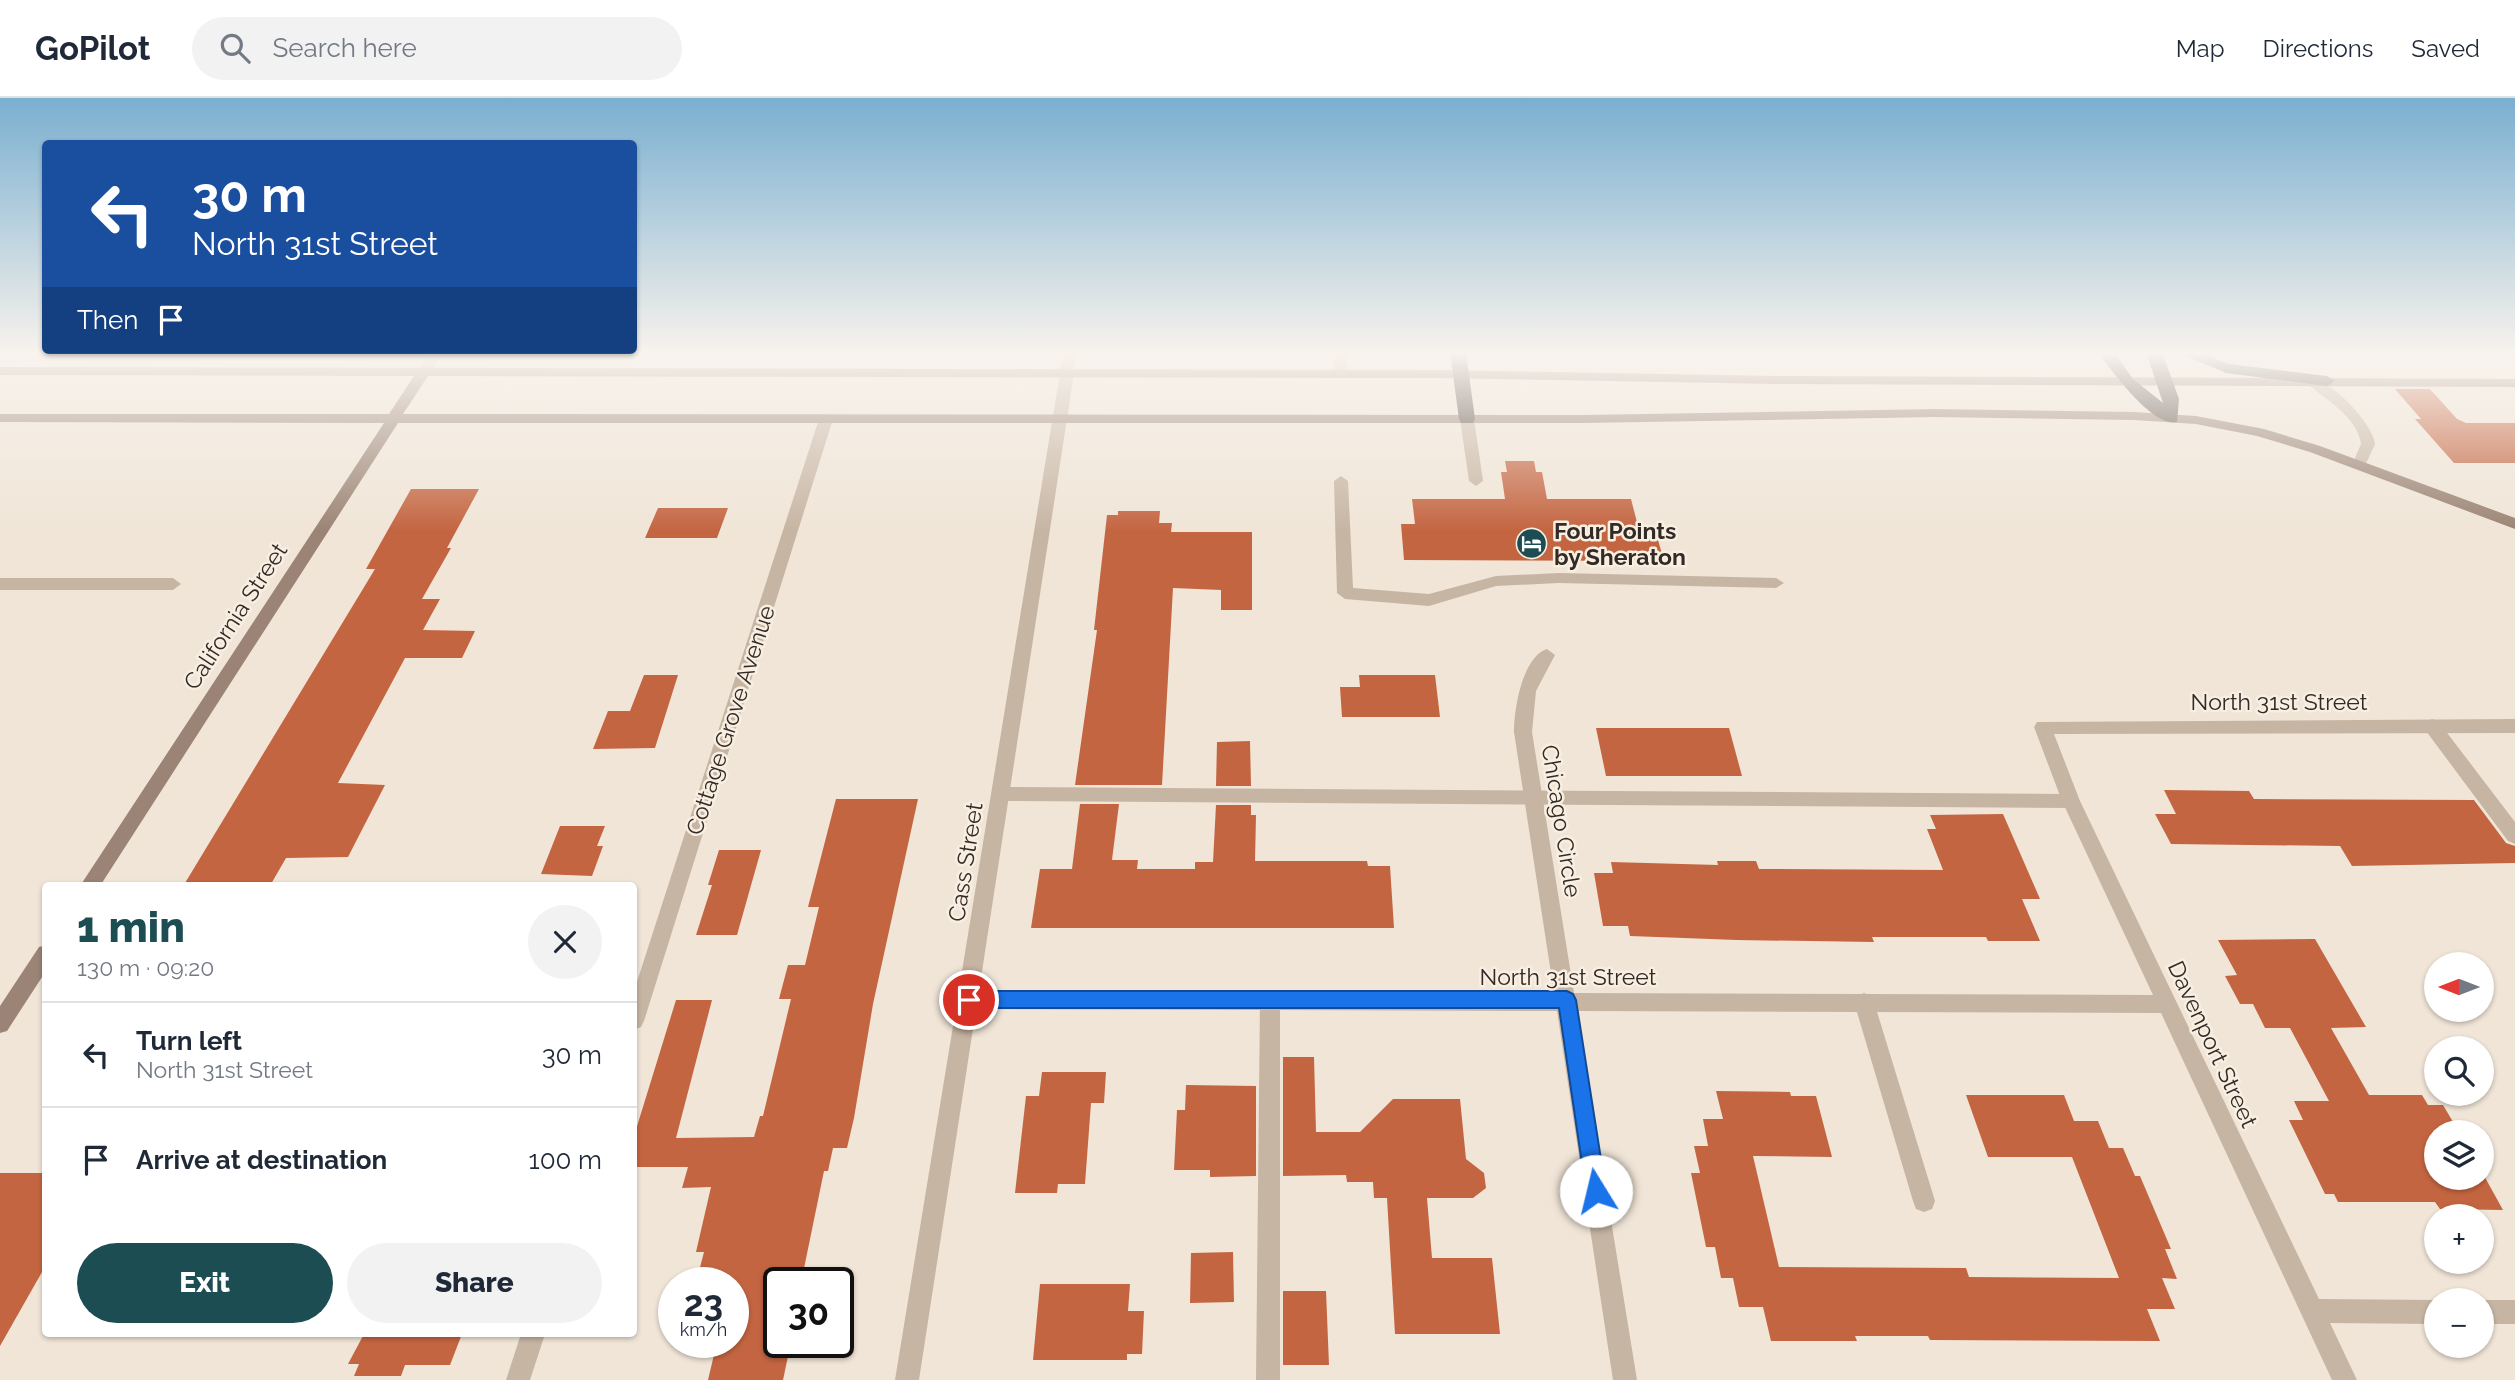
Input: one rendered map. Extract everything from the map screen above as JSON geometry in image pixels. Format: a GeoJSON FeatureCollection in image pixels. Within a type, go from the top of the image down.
{"type":"FeatureCollection","features":[{"type":"Feature","properties":{"kind":"highway"},"geometry":{"type":"LineString","coordinates":[[1466,412],[1467,419]]}},
{"type":"Feature","properties":{"kind":"highway"},"geometry":{"type":"LineString","coordinates":[[2163,412],[2171,418]]}},
{"type":"Feature","properties":{"kind":"highway"},"geometry":{"type":"LineString","coordinates":[[2171,412],[2171,418]]}},
{"type":"Feature","properties":{"kind":"main road","name":"California Street"},"geometry":{"type":"LineString","coordinates":[[92,882],[397,412]]}},
{"type":"Feature","properties":{"kind":"main road"},"geometry":{"type":"LineString","coordinates":[[0,418],[1467,419],[1935,413],[2171,418],[2259,432],[2358,465],[2515,524]]}},
{"type":"Feature","properties":{"kind":"main road"},"geometry":{"type":"LineString","coordinates":[[0,1024],[42,959]]}},
{"type":"Feature","properties":{"kind":"street","name":"Cass Street"},"geometry":{"type":"LineString","coordinates":[[907,1380],[1061,412]]}},
{"type":"Feature","properties":{"kind":"street"},"geometry":{"type":"LineString","coordinates":[[2348,412],[2366,435],[2368,443],[2358,465]]}},
{"type":"Feature","properties":{"kind":"street","name":"Cottage Grove Avenue"},"geometry":{"type":"LineString","coordinates":[[637,1012],[826,419]]}},
{"type":"Feature","properties":{"kind":"street"},"geometry":{"type":"LineString","coordinates":[[1467,419],[1476,481]]}},
{"type":"Feature","properties":{"kind":"street"},"geometry":{"type":"LineString","coordinates":[[1341,481],[1345,593],[1429,600],[1496,581],[1559,579],[1776,583]]}},
{"type":"Feature","properties":{"kind":"street"},"geometry":{"type":"LineString","coordinates":[[0,584],[173,584]]}},
{"type":"Feature","properties":{"kind":"street","name":"Chicago Circle"},"geometry":{"type":"LineString","coordinates":[[1546,655],[1528,683],[1523,699],[1523,732],[1625,1380]]}},
{"type":"Feature","properties":{"kind":"street"},"geometry":{"type":"LineString","coordinates":[[2432,726],[2515,836]]}},
{"type":"Feature","properties":{"kind":"street","name":"North 31st Street"},"geometry":{"type":"LineString","coordinates":[[2043,727],[2515,726]]}},
{"type":"Feature","properties":{"kind":"street","name":"Davenport Street"},"geometry":{"type":"LineString","coordinates":[[2043,727],[2071,802],[2345,1380]]}},
{"type":"Feature","properties":{"kind":"street"},"geometry":{"type":"LineString","coordinates":[[1001,794],[2071,802]]}},
{"type":"Feature","properties":{"kind":"street","name":"North 31st Street"},"geometry":{"type":"LineString","coordinates":[[969,1000],[2166,1004]]}},
{"type":"Feature","properties":{"kind":"street"},"geometry":{"type":"LineString","coordinates":[[1268,1380],[1270,1000]]}},
{"type":"Feature","properties":{"kind":"street"},"geometry":{"type":"LineString","coordinates":[[1864,1002],[1924,1201]]}},
{"type":"Feature","properties":{"kind":"street"},"geometry":{"type":"LineString","coordinates":[[2313,1311],[2424,1312]]}},
{"type":"Feature","properties":{"kind":"street"},"geometry":{"type":"LineString","coordinates":[[2494,1312],[2515,1312]]}},
{"type":"Feature","properties":{"kind":"street"},"geometry":{"type":"LineString","coordinates":[[519,1380],[532,1337]]}},
{"type":"Feature","properties":{"kind":"building"},"geometry":{"type":"Polygon","coordinates":[[[2415,412],[2451,412],[2466,423],[2515,423],[2515,463],[2454,463],[2415,419],[2421,419],[2415,412]]]}},
{"type":"Feature","properties":{"kind":"building","name":"Four Points by Sheraton"},"geometry":{"type":"Polygon","coordinates":[[[1505,461],[1534,461],[1536,472],[1542,472],[1547,499],[1631,499],[1638,526],[1654,526],[1664,561],[1404,560],[1401,524],[1415,524],[1412,499],[1505,499],[1501,472],[1507,472],[1505,461]]]}},
{"type":"Feature","properties":{"kind":"building"},"geometry":{"type":"Polygon","coordinates":[[[411,489],[479,489],[447,548],[451,548],[422,599],[440,599],[423,630],[475,631],[462,658],[405,658],[338,783],[385,785],[348,857],[286,858],[272,882],[186,882],[375,569],[366,569],[411,489]]]}},
{"type":"Feature","properties":{"kind":"building"},"geometry":{"type":"Polygon","coordinates":[[[658,508],[728,508],[717,538],[645,538],[658,508]]]}},
{"type":"Feature","properties":{"kind":"building"},"geometry":{"type":"Polygon","coordinates":[[[1118,511],[1160,511],[1159,523],[1172,523],[1171,532],[1252,532],[1252,610],[1221,610],[1221,590],[1173,588],[1162,785],[1075,785],[1097,630],[1094,630],[1107,515],[1118,515],[1118,511]]]}},
{"type":"Feature","properties":{"kind":"building"},"geometry":{"type":"Polygon","coordinates":[[[644,675],[678,675],[655,748],[593,749],[608,711],[630,711],[644,675]]]}},
{"type":"Feature","properties":{"kind":"building"},"geometry":{"type":"Polygon","coordinates":[[[1359,675],[1435,675],[1440,717],[1342,717],[1340,687],[1360,687],[1359,675]]]}},
{"type":"Feature","properties":{"kind":"building"},"geometry":{"type":"Polygon","coordinates":[[[1596,728],[1729,728],[1742,776],[1606,776],[1596,728]]]}},
{"type":"Feature","properties":{"kind":"building"},"geometry":{"type":"Polygon","coordinates":[[[1250,741],[1251,786],[1216,786],[1217,742],[1250,741]]]}},
{"type":"Feature","properties":{"kind":"building"},"geometry":{"type":"Polygon","coordinates":[[[2164,790],[2249,791],[2254,799],[2474,800],[2506,843],[2515,846],[2515,863],[2352,866],[2340,846],[2171,844],[2155,814],[2176,814],[2164,790]]]}},
{"type":"Feature","properties":{"kind":"building"},"geometry":{"type":"Polygon","coordinates":[[[836,799],[918,799],[873,1004],[847,1148],[833,1148],[828,1171],[824,1171],[804,1267],[763,1267],[763,1358],[788,1358],[783,1380],[708,1380],[713,1358],[749,1358],[749,1267],[700,1267],[704,1252],[696,1252],[711,1187],[682,1188],[688,1167],[637,1167],[637,1126],[676,1000],[712,1000],[676,1138],[754,1137],[760,1116],[763,1116],[791,999],[779,999],[788,965],[805,965],[819,907],[808,907],[836,799]]]}},
{"type":"Feature","properties":{"kind":"building"},"geometry":{"type":"Polygon","coordinates":[[[1080,804],[1119,804],[1112,860],[1138,860],[1137,869],[1195,869],[1195,862],[1213,862],[1216,805],[1251,805],[1251,815],[1256,815],[1255,861],[1367,861],[1368,866],[1390,866],[1394,928],[1031,928],[1040,869],[1072,869],[1080,804]]]}},
{"type":"Feature","properties":{"kind":"building"},"geometry":{"type":"Polygon","coordinates":[[[2003,814],[2040,899],[2022,899],[2040,941],[1988,941],[1986,937],[1872,937],[1874,942],[1737,940],[1630,936],[1628,926],[1603,926],[1594,873],[1613,873],[1611,862],[1718,865],[1717,861],[1756,861],[1759,869],[1943,870],[1927,829],[1936,829],[1930,815],[2003,814]]]}},
{"type":"Feature","properties":{"kind":"building"},"geometry":{"type":"Polygon","coordinates":[[[560,826],[605,826],[597,846],[603,846],[592,876],[541,874],[560,826]]]}},
{"type":"Feature","properties":{"kind":"building"},"geometry":{"type":"Polygon","coordinates":[[[719,850],[761,850],[737,935],[696,935],[712,885],[708,885],[719,850]]]}},
{"type":"Feature","properties":{"kind":"building"},"geometry":{"type":"Polygon","coordinates":[[[2315,939],[2366,1027],[2331,1028],[2369,1095],[2422,1095],[2424,1106],[2444,1106],[2452,1120],[2424,1120],[2424,1190],[2492,1190],[2503,1210],[2494,1210],[2494,1204],[2338,1202],[2334,1194],[2325,1194],[2289,1120],[2303,1120],[2294,1101],[2329,1101],[2290,1028],[2265,1028],[2253,1004],[2240,1004],[2225,976],[2237,975],[2218,940],[2315,939]]]}},
{"type":"Feature","properties":{"kind":"building"},"geometry":{"type":"Polygon","coordinates":[[[1283,1057],[1314,1057],[1316,1132],[1360,1132],[1393,1099],[1460,1099],[1466,1159],[1484,1173],[1486,1188],[1473,1198],[1427,1198],[1432,1258],[1492,1258],[1500,1334],[1395,1334],[1387,1198],[1374,1198],[1373,1182],[1347,1182],[1346,1175],[1283,1176],[1283,1057]]]}},
{"type":"Feature","properties":{"kind":"building"},"geometry":{"type":"Polygon","coordinates":[[[1042,1072],[1106,1072],[1104,1103],[1091,1103],[1085,1184],[1058,1184],[1057,1193],[1015,1193],[1026,1096],[1039,1096],[1042,1072]]]}},
{"type":"Feature","properties":{"kind":"building"},"geometry":{"type":"Polygon","coordinates":[[[1186,1085],[1256,1086],[1256,1176],[1210,1177],[1210,1170],[1174,1170],[1177,1110],[1185,1110],[1186,1085]]]}},
{"type":"Feature","properties":{"kind":"building"},"geometry":{"type":"Polygon","coordinates":[[[1716,1091],[1790,1092],[1791,1096],[1816,1096],[1832,1157],[1753,1156],[1779,1267],[1966,1268],[1969,1277],[2119,1278],[2072,1157],[1988,1157],[1966,1095],[2064,1095],[2074,1121],[2098,1121],[2109,1148],[2123,1148],[2135,1176],[2140,1176],[2171,1249],[2165,1249],[2177,1279],[2162,1278],[2175,1309],[2147,1309],[2160,1341],[1930,1340],[1928,1336],[1855,1336],[1857,1341],[1771,1341],[1763,1307],[1739,1307],[1733,1278],[1721,1278],[1715,1247],[1706,1247],[1691,1173],[1700,1173],[1694,1146],[1708,1146],[1703,1119],[1723,1119],[1716,1091]]]}},
{"type":"Feature","properties":{"kind":"building"},"geometry":{"type":"Polygon","coordinates":[[[0,1173],[42,1173],[42,1272],[0,1346],[0,1173]]]}},
{"type":"Feature","properties":{"kind":"building"},"geometry":{"type":"Polygon","coordinates":[[[1233,1252],[1234,1302],[1190,1303],[1191,1253],[1233,1252]]]}},
{"type":"Feature","properties":{"kind":"building"},"geometry":{"type":"Polygon","coordinates":[[[1040,1284],[1130,1284],[1128,1311],[1144,1311],[1142,1354],[1127,1354],[1127,1360],[1033,1360],[1040,1284]]]}},
{"type":"Feature","properties":{"kind":"building"},"geometry":{"type":"Polygon","coordinates":[[[1283,1291],[1326,1291],[1329,1365],[1283,1365],[1283,1291]]]}},
{"type":"Feature","properties":{"kind":"building"},"geometry":{"type":"Polygon","coordinates":[[[362,1337],[461,1337],[450,1365],[405,1365],[401,1376],[354,1376],[359,1364],[348,1364],[362,1337]]]}},
{"type":"Feature","properties":{"kind":"place","name":"Four Points by Sheraton"},"geometry":{"type":"Point","coordinates":[1531,543]}},
{"type":"Feature","properties":{"kind":"route"},"geometry":{"type":"LineString","coordinates":[[969,1000],[1567,1000],[1596,1191]]}}]}
